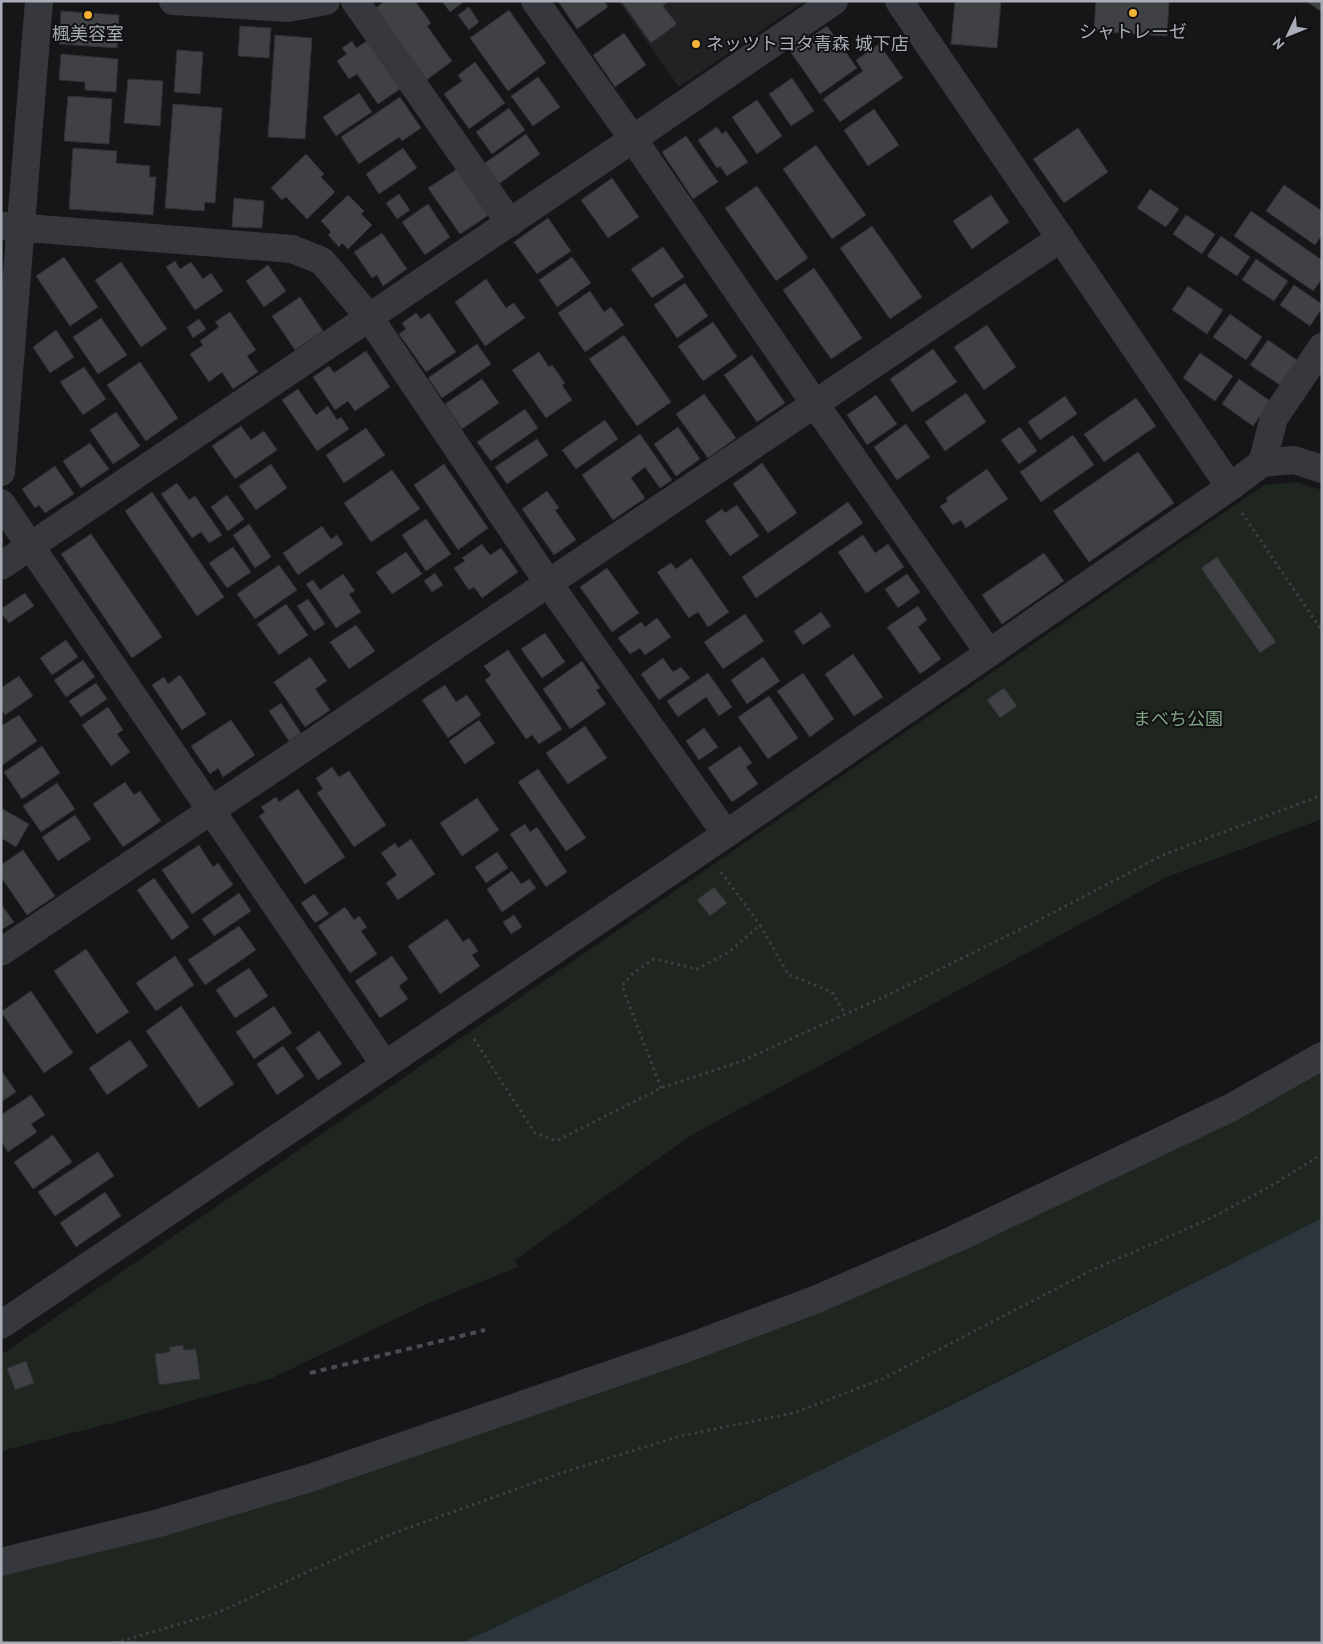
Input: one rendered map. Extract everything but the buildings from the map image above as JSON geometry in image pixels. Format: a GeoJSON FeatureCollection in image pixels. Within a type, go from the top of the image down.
{"type":"FeatureCollection","features":[{"type":"Feature","properties":{"kind":"street"},"geometry":{"type":"LineString","coordinates":[[1,472],[11,227],[39,1]]}},
{"type":"Feature","properties":{"kind":"street"},"geometry":{"type":"LineString","coordinates":[[172,1],[288,8],[326,1]]}},
{"type":"Feature","properties":{"kind":"street"},"geometry":{"type":"LineString","coordinates":[[355,1],[510,223]]}},
{"type":"Feature","properties":{"kind":"street"},"geometry":{"type":"LineString","coordinates":[[535,1],[634,139],[815,404],[989,653]]}},
{"type":"Feature","properties":{"kind":"street"},"geometry":{"type":"LineString","coordinates":[[1,566],[634,139],[834,1]]}},
{"type":"Feature","properties":{"kind":"street"},"geometry":{"type":"LineString","coordinates":[[899,1],[1230,487]]}},
{"type":"Feature","properties":{"kind":"street"},"geometry":{"type":"LineString","coordinates":[[11,227],[292,248],[322,261],[369,317],[549,584],[726,834]]}},
{"type":"Feature","properties":{"kind":"street"},"geometry":{"type":"LineString","coordinates":[[1,952],[1061,238]]}},
{"type":"Feature","properties":{"kind":"street"},"geometry":{"type":"LineString","coordinates":[[1262,463],[1274,418],[1322,347]]}},
{"type":"Feature","properties":{"kind":"street"},"geometry":{"type":"LineString","coordinates":[[1,1325],[726,834],[1230,487],[1262,463],[1294,460],[1322,469]]}},
{"type":"Feature","properties":{"kind":"street"},"geometry":{"type":"LineString","coordinates":[[1,503],[385,1065]]}},
{"type":"Feature","properties":{"kind":"street"},"geometry":{"type":"LineString","coordinates":[[1,1562],[158,1523],[310,1478],[687,1348],[817,1299],[955,1239],[1232,1107],[1322,1056]]}},
{"type":"Feature","properties":{"kind":"path"},"geometry":{"type":"LineString","coordinates":[[1230,487],[1244,518],[1322,631]]}},
{"type":"Feature","properties":{"kind":"path"},"geometry":{"type":"LineString","coordinates":[[459,1015],[535,1133],[556,1141],[661,1088],[742,1061],[888,995],[1029,925],[1163,855],[1322,795]]}},
{"type":"Feature","properties":{"kind":"path"},"geometry":{"type":"LineString","coordinates":[[721,872],[760,924],[788,974],[832,992],[845,1014]]}},
{"type":"Feature","properties":{"kind":"path"},"geometry":{"type":"LineString","coordinates":[[661,1088],[622,986],[632,974],[654,959],[697,969],[729,952],[760,924]]}},
{"type":"Feature","properties":{"kind":"path"},"geometry":{"type":"LineString","coordinates":[[115,1643],[217,1613],[391,1534],[564,1472],[680,1436],[794,1413],[882,1379],[1090,1272],[1208,1220],[1271,1186],[1322,1154]]}},
{"type":"Feature","properties":{"kind":"shaded area","name":"ネッツトヨタ青森 城下店"},"geometry":{"type":"Polygon","coordinates":[[[618,1],[805,1],[679,87],[618,1]]]}},
{"type":"Feature","properties":{"kind":"shaded area"},"geometry":{"type":"Polygon","coordinates":[[[1322,1218],[1322,1643],[461,1643],[785,1487],[1322,1218]]]}},
{"type":"Feature","properties":{"kind":"green space","name":"まべち公園"},"geometry":{"type":"Polygon","coordinates":[[[1296,482],[1322,490],[1322,819],[1167,877],[690,1136],[515,1260],[518,1267],[433,1301],[270,1379],[112,1423],[1,1451],[1,1355],[1264,485],[1296,482]]]}},
{"type":"Feature","properties":{"kind":"green space"},"geometry":{"type":"Polygon","coordinates":[[[1322,1066],[1322,1218],[860,1450],[461,1643],[1,1643],[1,1574],[692,1357],[1322,1066]]]}},
{"type":"Feature","properties":{"kind":"railway"},"geometry":{"type":"LineString","coordinates":[[310,1373],[485,1330]]}},
{"type":"Feature","properties":{"kind":"place","name":"シャトレーゼ"},"geometry":{"type":"Point","coordinates":[1133,13]}},
{"type":"Feature","properties":{"kind":"place","name":"楓美容室"},"geometry":{"type":"Point","coordinates":[88,15]}},
{"type":"Feature","properties":{"kind":"place","name":"ネッツトヨタ青森 城下店"},"geometry":{"type":"Point","coordinates":[696,44]}}]}
